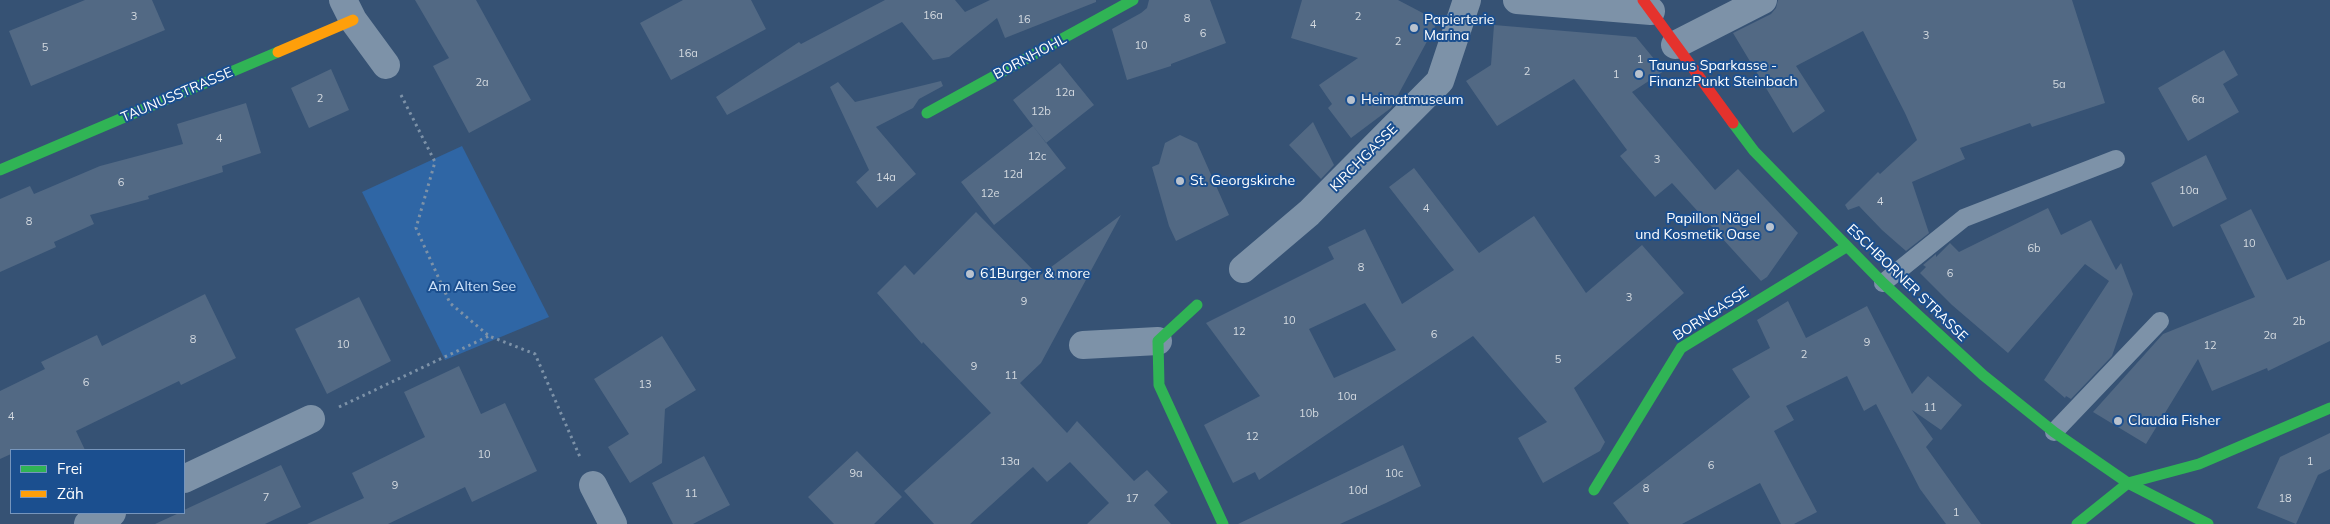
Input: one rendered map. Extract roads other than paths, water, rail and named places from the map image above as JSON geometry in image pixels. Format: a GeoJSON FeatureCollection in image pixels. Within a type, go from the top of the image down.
{"type":"FeatureCollection","features":[{"type":"Feature","properties":{"kind":"street","name":"BORNHOHL"},"geometry":{"type":"LineString","coordinates":[[927,113],[1134,0]]}},
{"type":"Feature","properties":{"kind":"street","name":"KIRCHGASSE"},"geometry":{"type":"LineString","coordinates":[[1243,269],[1309,213],[1440,81],[1467,0]]}},
{"type":"Feature","properties":{"kind":"street"},"geometry":{"type":"LineString","coordinates":[[1517,0],[1647,6]]}},
{"type":"Feature","properties":{"kind":"street"},"geometry":{"type":"LineString","coordinates":[[1675,45],[1763,0]]}},
{"type":"Feature","properties":{"kind":"street","name":"ESCHBORNER STRASSE"},"geometry":{"type":"LineString","coordinates":[[1647,6],[1754,151],[1883,283],[1983,375],[2054,432],[2128,483],[2208,524]]}},
{"type":"Feature","properties":{"kind":"street","name":"TAUNUSSTRASSE"},"geometry":{"type":"LineString","coordinates":[[0,170],[348,10],[386,64]]}},
{"type":"Feature","properties":{"kind":"street","name":"BORNGASSE"},"geometry":{"type":"LineString","coordinates":[[1594,490],[1681,348],[1846,247]]}},
{"type":"Feature","properties":{"kind":"street"},"geometry":{"type":"LineString","coordinates":[[1083,344],[1158,341],[1197,305]]}},
{"type":"Feature","properties":{"kind":"street"},"geometry":{"type":"LineString","coordinates":[[1158,341],[1159,385],[1223,524]]}},
{"type":"Feature","properties":{"kind":"street"},"geometry":{"type":"LineString","coordinates":[[2077,524],[2128,483],[2199,464],[2330,408]]}},
{"type":"Feature","properties":{"kind":"street"},"geometry":{"type":"LineString","coordinates":[[185,479],[311,419]]}},
{"type":"Feature","properties":{"kind":"street"},"geometry":{"type":"LineString","coordinates":[[593,484],[613,524]]}},
{"type":"Feature","properties":{"kind":"street"},"geometry":{"type":"LineString","coordinates":[[88,524],[110,514]]}},
{"type":"Feature","properties":{"kind":"lane"},"geometry":{"type":"LineString","coordinates":[[1883,283],[1964,218],[2116,159]]}},
{"type":"Feature","properties":{"kind":"lane"},"geometry":{"type":"LineString","coordinates":[[2054,432],[2160,321]]}},
{"type":"Feature","properties":{"kind":"place","name":"Papierterie Marina"},"geometry":{"type":"Point","coordinates":[1414,28]}},
{"type":"Feature","properties":{"kind":"place","name":"Taunus Sparkasse - FinanzPunkt Steinbach"},"geometry":{"type":"Point","coordinates":[1639,74]}},
{"type":"Feature","properties":{"kind":"place","name":"Heimatmuseum"},"geometry":{"type":"Point","coordinates":[1351,100]}},
{"type":"Feature","properties":{"kind":"place","name":"St. Georgskirche"},"geometry":{"type":"Point","coordinates":[1180,181]}},
{"type":"Feature","properties":{"kind":"place","name":"Papillon Nägel und Kosmetik Oase"},"geometry":{"type":"Point","coordinates":[1770,227]}},
{"type":"Feature","properties":{"kind":"place","name":"61Burger & more"},"geometry":{"type":"Point","coordinates":[970,274]}},
{"type":"Feature","properties":{"kind":"place","name":"Claudia Fisher"},"geometry":{"type":"Point","coordinates":[2118,421]}},
{"type":"Feature","properties":{"kind":"park label","name":"Am Alten See"},"geometry":{"type":"Point","coordinates":[472,287]}}]}
